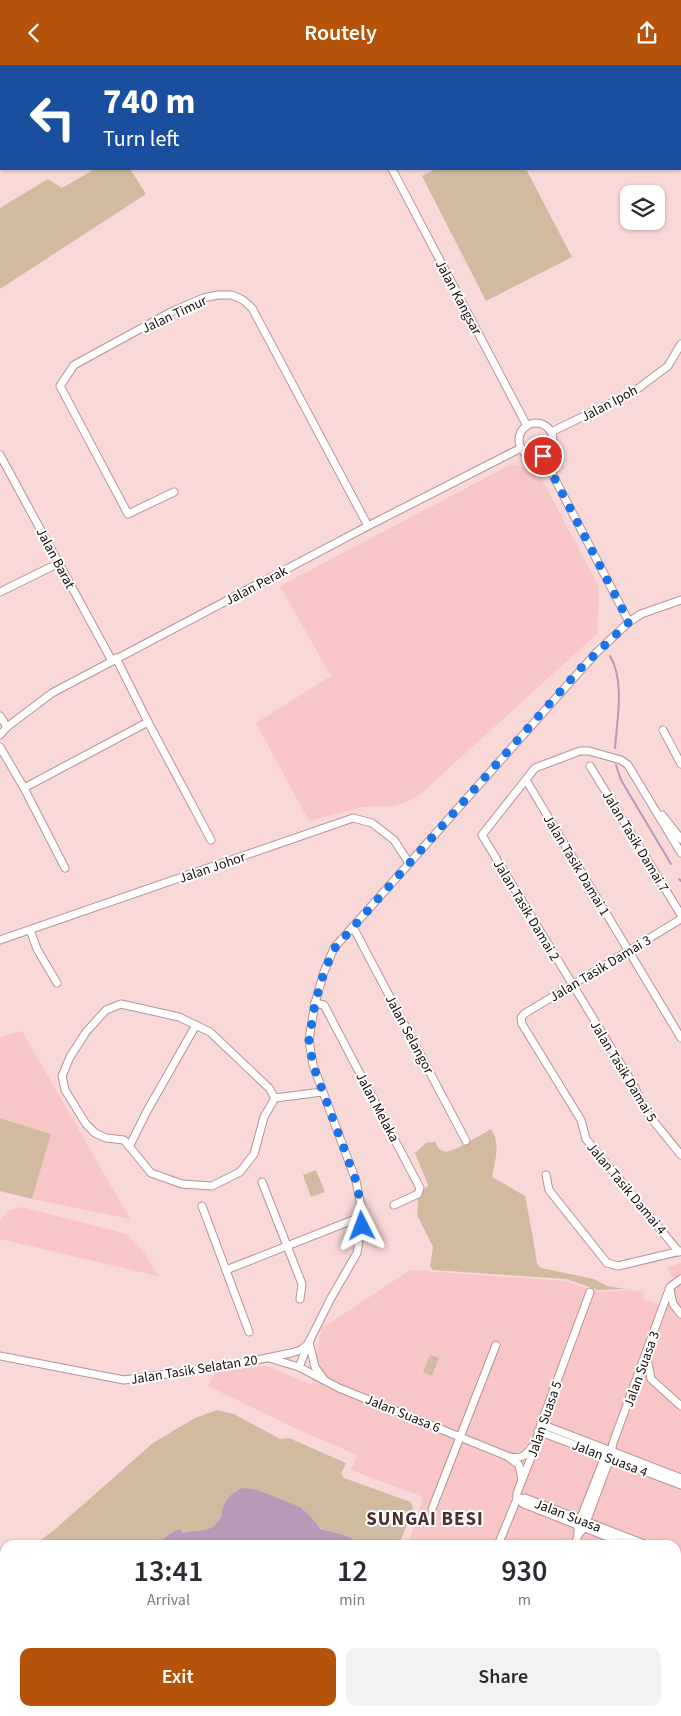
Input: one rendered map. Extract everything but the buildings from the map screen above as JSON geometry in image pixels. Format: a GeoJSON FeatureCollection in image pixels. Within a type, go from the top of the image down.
{"type":"FeatureCollection","features":[{"type":"Feature","properties":{"kind":"street","name":"Jalan Kangsar"},"geometry":{"type":"LineString","coordinates":[[393,170],[527,426]]}},
{"type":"Feature","properties":{"kind":"street","name":"Jalan Timur"},"geometry":{"type":"LineString","coordinates":[[174,492],[128,514],[60,386],[74,365],[171,312],[203,298],[232,295],[243,300],[252,308],[368,526]]}},
{"type":"Feature","properties":{"kind":"street","name":"Jalan Ipoh"},"geometry":{"type":"LineString","coordinates":[[551,432],[632,393],[668,366],[681,344]]}},
{"type":"Feature","properties":{"kind":"street"},"geometry":{"type":"LineString","coordinates":[[536,423],[551,432],[552,447],[543,456],[531,457],[526,455],[521,448],[518,438],[527,426],[536,423]]}},
{"type":"Feature","properties":{"kind":"street","name":"Jalan Perak"},"geometry":{"type":"LineString","coordinates":[[0,735],[7,727],[52,693],[368,526],[521,448]]}},
{"type":"Feature","properties":{"kind":"street","name":"Jalan Barat"},"geometry":{"type":"LineString","coordinates":[[0,455],[211,840]]}},
{"type":"Feature","properties":{"kind":"street"},"geometry":{"type":"LineString","coordinates":[[543,456],[629,622]]}},
{"type":"Feature","properties":{"kind":"street"},"geometry":{"type":"LineString","coordinates":[[0,593],[59,563]]}},
{"type":"Feature","properties":{"kind":"street"},"geometry":{"type":"LineString","coordinates":[[299,1367],[331,1298],[357,1253],[363,1216],[356,1181],[313,1065],[309,1040],[315,1003],[324,972],[334,949],[596,653],[629,622],[641,614],[681,600]]}},
{"type":"Feature","properties":{"kind":"street"},"geometry":{"type":"LineString","coordinates":[[0,717],[7,727]]}},
{"type":"Feature","properties":{"kind":"street"},"geometry":{"type":"LineString","coordinates":[[24,788],[148,722]]}},
{"type":"Feature","properties":{"kind":"street"},"geometry":{"type":"LineString","coordinates":[[662,730],[678,749],[681,764]]}},
{"type":"Feature","properties":{"kind":"street"},"geometry":{"type":"LineString","coordinates":[[0,747],[24,788],[65,868]]}},
{"type":"Feature","properties":{"kind":"street"},"geometry":{"type":"LineString","coordinates":[[526,780],[535,768],[580,751],[589,751],[625,762],[681,852]]}},
{"type":"Feature","properties":{"kind":"street","name":"Jalan Tasik Damai 7"},"geometry":{"type":"LineString","coordinates":[[590,766],[681,915]]}},
{"type":"Feature","properties":{"kind":"street","name":"Jalan Tasik Damai 2"},"geometry":{"type":"LineString","coordinates":[[526,780],[482,835],[572,984]]}},
{"type":"Feature","properties":{"kind":"street","name":"Jalan Tasik Damai 1"},"geometry":{"type":"LineString","coordinates":[[526,780],[681,1037]]}},
{"type":"Feature","properties":{"kind":"street"},"geometry":{"type":"LineString","coordinates":[[654,808],[664,817],[681,839]]}},
{"type":"Feature","properties":{"kind":"street","name":"Jalan Johor"},"geometry":{"type":"LineString","coordinates":[[0,940],[353,818],[372,823],[394,840],[409,863]]}},
{"type":"Feature","properties":{"kind":"street","name":"Jalan Tasik Damai 3"},"geometry":{"type":"LineString","coordinates":[[521,1018],[524,1014],[572,984],[681,919]]}},
{"type":"Feature","properties":{"kind":"street","name":"Jalan Selangor"},"geometry":{"type":"LineString","coordinates":[[354,927],[466,1141]]}},
{"type":"Feature","properties":{"kind":"street"},"geometry":{"type":"LineString","coordinates":[[30,930],[37,949],[57,983]]}},
{"type":"Feature","properties":{"kind":"street","name":"Jalan Tasik Damai 5"},"geometry":{"type":"LineString","coordinates":[[572,984],[633,1084],[647,1113],[681,1155]]}},
{"type":"Feature","properties":{"kind":"street","name":"Jalan Melaka"},"geometry":{"type":"LineString","coordinates":[[315,1003],[324,1005],[420,1188],[418,1194],[394,1205]]}},
{"type":"Feature","properties":{"kind":"street"},"geometry":{"type":"LineString","coordinates":[[121,1004],[179,1017],[210,1032],[269,1089],[275,1099],[264,1117],[254,1155],[240,1172],[212,1187],[182,1184],[151,1173],[124,1140],[106,1138],[95,1133],[86,1124],[65,1090],[62,1076],[70,1057],[86,1031],[106,1009],[121,1004]]}},
{"type":"Feature","properties":{"kind":"street","name":"Jalan Tasik Damai 4"},"geometry":{"type":"LineString","coordinates":[[521,1018],[522,1024],[581,1120],[586,1139],[680,1251]]}},
{"type":"Feature","properties":{"kind":"street"},"geometry":{"type":"LineString","coordinates":[[130,1145],[196,1025]]}},
{"type":"Feature","properties":{"kind":"street"},"geometry":{"type":"LineString","coordinates":[[275,1099],[322,1092]]}},
{"type":"Feature","properties":{"kind":"street"},"geometry":{"type":"LineString","coordinates":[[546,1175],[549,1190],[607,1263],[618,1266],[680,1251]]}},
{"type":"Feature","properties":{"kind":"street"},"geometry":{"type":"LineString","coordinates":[[262,1182],[302,1284],[300,1299]]}},
{"type":"Feature","properties":{"kind":"street"},"geometry":{"type":"LineString","coordinates":[[202,1205],[249,1332]]}},
{"type":"Feature","properties":{"kind":"street"},"geometry":{"type":"LineString","coordinates":[[226,1270],[363,1216]]}},
{"type":"Feature","properties":{"kind":"street"},"geometry":{"type":"LineString","coordinates":[[678,1311],[672,1299],[670,1288],[681,1279]]}},
{"type":"Feature","properties":{"kind":"street","name":"Jalan Suasa 3"},"geometry":{"type":"LineString","coordinates":[[576,1540],[636,1385],[670,1288]]}},
{"type":"Feature","properties":{"kind":"street","name":"Jalan Suasa 5"},"geometry":{"type":"LineString","coordinates":[[500,1540],[517,1499],[517,1493],[532,1455],[534,1444],[590,1291]]}},
{"type":"Feature","properties":{"kind":"street"},"geometry":{"type":"LineString","coordinates":[[662,1311],[668,1309],[678,1311]]}},
{"type":"Feature","properties":{"kind":"street"},"geometry":{"type":"LineString","coordinates":[[268,1358],[301,1350],[309,1342]]}},
{"type":"Feature","properties":{"kind":"street"},"geometry":{"type":"LineString","coordinates":[[309,1342],[315,1367],[325,1380]]}},
{"type":"Feature","properties":{"kind":"street"},"geometry":{"type":"LineString","coordinates":[[432,1509],[496,1345]]}},
{"type":"Feature","properties":{"kind":"street"},"geometry":{"type":"LineString","coordinates":[[647,1354],[651,1379],[681,1406]]}},
{"type":"Feature","properties":{"kind":"street","name":"Jalan Tasik Selatan 20"},"geometry":{"type":"LineString","coordinates":[[0,1356],[124,1381],[210,1369],[268,1358],[299,1367]]}},
{"type":"Feature","properties":{"kind":"street","name":"Jalan Suasa 6"},"geometry":{"type":"LineString","coordinates":[[299,1367],[325,1380],[507,1456]]}},
{"type":"Feature","properties":{"kind":"street"},"geometry":{"type":"LineString","coordinates":[[636,1385],[644,1379],[651,1379]]}},
{"type":"Feature","properties":{"kind":"street","name":"Jalan Suasa 4"},"geometry":{"type":"LineString","coordinates":[[540,1427],[681,1485]]}},
{"type":"Feature","properties":{"kind":"street"},"geometry":{"type":"LineString","coordinates":[[507,1456],[523,1457],[534,1444]]}},
{"type":"Feature","properties":{"kind":"street","name":"Jalan Suasa 4"},"geometry":{"type":"LineString","coordinates":[[608,1455],[681,1478]]}},
{"type":"Feature","properties":{"kind":"street"},"geometry":{"type":"LineString","coordinates":[[507,1456],[519,1465],[522,1479]]}},
{"type":"Feature","properties":{"kind":"street","name":"Jalan Suasa"},"geometry":{"type":"LineString","coordinates":[[517,1499],[524,1504],[632,1540]]}},
{"type":"Feature","properties":{"kind":"street","name":"Jalan Suasa"},"geometry":{"type":"LineString","coordinates":[[582,1524],[617,1540]]}},
{"type":"Feature","properties":{"kind":"shaded area"},"geometry":{"type":"Polygon","coordinates":[[[93,170],[131,170],[146,194],[0,289],[0,208],[48,179],[62,188],[93,170]]]}},
{"type":"Feature","properties":{"kind":"shaded area"},"geometry":{"type":"Polygon","coordinates":[[[434,170],[527,170],[572,257],[486,301],[422,176],[434,170]]]}},
{"type":"Feature","properties":{"kind":"shaded area"},"geometry":{"type":"Polygon","coordinates":[[[512,464],[538,472],[599,587],[597,634],[414,798],[391,806],[363,807],[309,821],[256,723],[331,676],[280,586],[512,464]]]}},
{"type":"Feature","properties":{"kind":"shaded area"},"geometry":{"type":"Polygon","coordinates":[[[22,1031],[130,1219],[32,1199],[51,1134],[0,1118],[0,1037],[22,1031]]]}},
{"type":"Feature","properties":{"kind":"shaded area"},"geometry":{"type":"Polygon","coordinates":[[[0,1118],[51,1134],[32,1199],[0,1191],[0,1118]]]}},
{"type":"Feature","properties":{"kind":"shaded area"},"geometry":{"type":"Polygon","coordinates":[[[491,1129],[497,1146],[492,1177],[525,1196],[537,1264],[541,1268],[594,1279],[607,1286],[626,1289],[598,1290],[566,1279],[433,1270],[430,1267],[433,1247],[417,1215],[418,1199],[428,1185],[415,1153],[426,1143],[435,1142],[439,1149],[446,1152],[458,1148],[491,1129]]]}},
{"type":"Feature","properties":{"kind":"shaded area"},"geometry":{"type":"Polygon","coordinates":[[[316,1170],[325,1192],[311,1197],[303,1175],[316,1170]]]}},
{"type":"Feature","properties":{"kind":"shaded area"},"geometry":{"type":"Polygon","coordinates":[[[22,1207],[126,1234],[143,1251],[158,1276],[0,1239],[0,1222],[2,1217],[10,1210],[22,1207]]]}},
{"type":"Feature","properties":{"kind":"shaded area"},"geometry":{"type":"Polygon","coordinates":[[[681,1263],[681,1540],[410,1540],[423,1497],[351,1470],[357,1455],[303,1432],[208,1386],[216,1371],[267,1366],[312,1385],[321,1329],[410,1270],[565,1281],[598,1292],[636,1290],[644,1292],[643,1299],[661,1305],[673,1278],[667,1267],[681,1263]]]}},
{"type":"Feature","properties":{"kind":"shaded area"},"geometry":{"type":"Polygon","coordinates":[[[430,1355],[439,1358],[432,1376],[423,1372],[430,1355]]]}},
{"type":"Feature","properties":{"kind":"shaded area"},"geometry":{"type":"Polygon","coordinates":[[[217,1410],[234,1414],[280,1439],[289,1438],[346,1463],[341,1474],[344,1478],[411,1502],[413,1509],[401,1540],[354,1540],[350,1537],[326,1531],[317,1525],[236,1490],[222,1509],[222,1516],[218,1522],[205,1530],[182,1533],[180,1529],[162,1540],[41,1540],[153,1443],[195,1418],[217,1410]]]}},
{"type":"Feature","properties":{"kind":"shaded area"},"geometry":{"type":"Polygon","coordinates":[[[242,1488],[257,1490],[300,1507],[321,1529],[350,1537],[354,1540],[162,1540],[180,1529],[183,1533],[205,1530],[214,1526],[222,1516],[225,1503],[242,1488]]]}},
{"type":"Feature","properties":{"kind":"waterway"},"geometry":{"type":"LineString","coordinates":[[610,656],[615,666],[619,689],[615,748]]}},
{"type":"Feature","properties":{"kind":"waterway"},"geometry":{"type":"LineString","coordinates":[[616,765],[621,780],[671,864]]}},
{"type":"Feature","properties":{"kind":"district","name":"SUNGAI BESI"},"geometry":{"type":"Point","coordinates":[425,1518]}},
{"type":"Feature","properties":{"kind":"route"},"geometry":{"type":"LineString","coordinates":[[362,1226],[363,1216],[356,1181],[322,1092],[313,1065],[309,1040],[315,1003],[324,972],[334,949],[581,668],[629,622],[543,456]]}}]}
